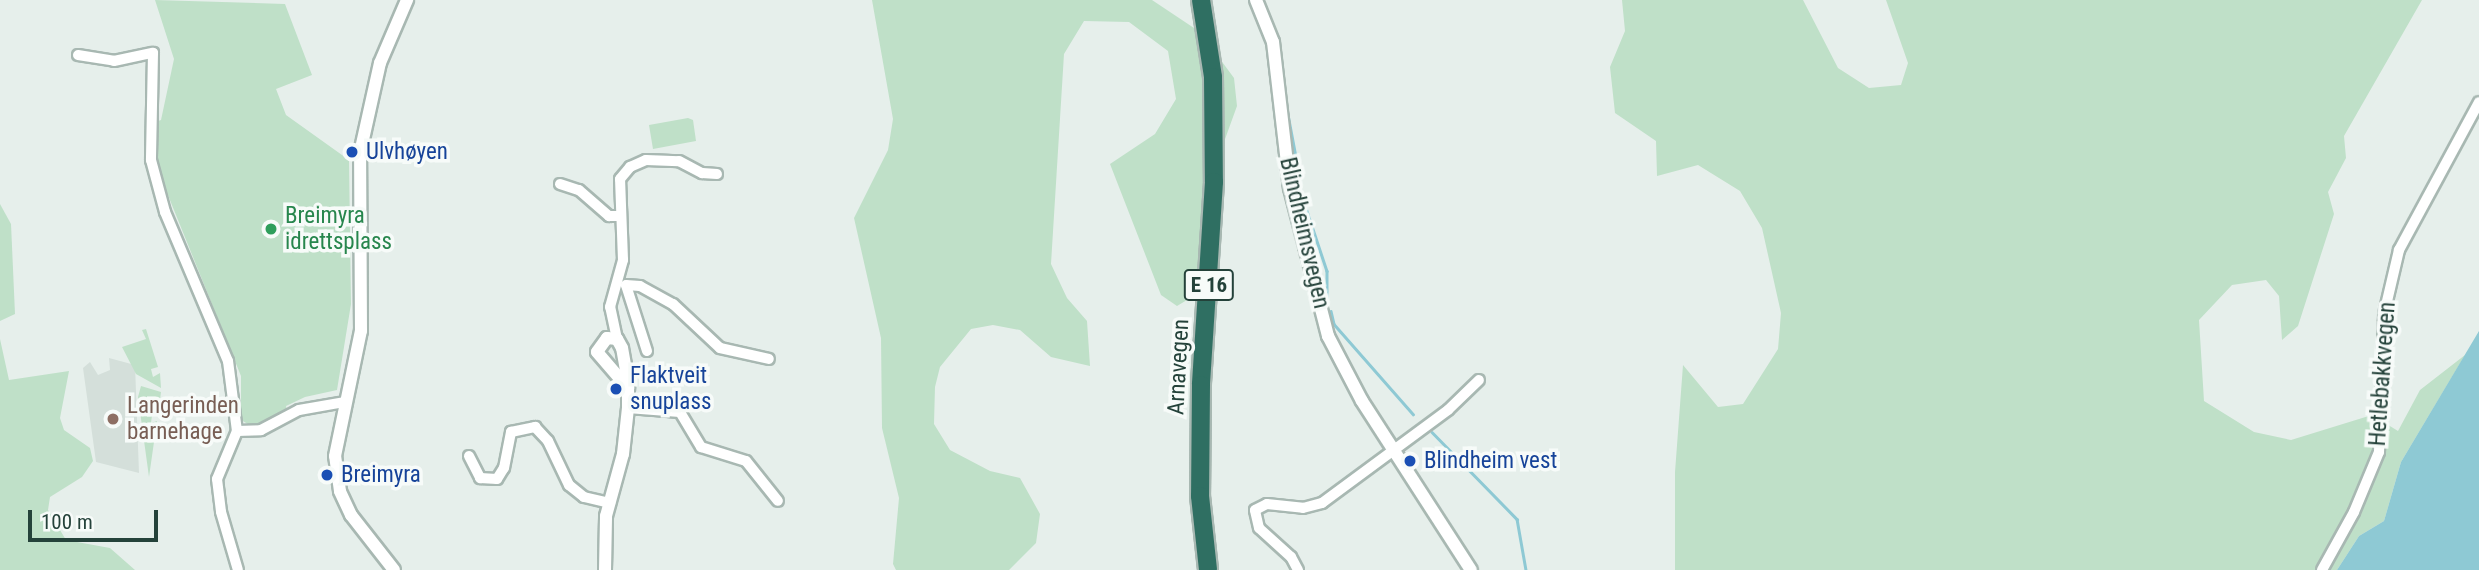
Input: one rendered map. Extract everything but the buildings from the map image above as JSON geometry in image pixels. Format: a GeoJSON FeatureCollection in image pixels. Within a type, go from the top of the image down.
{"type":"FeatureCollection","features":[{"type":"Feature","properties":{"kind":"highway","name":"Arnavegen"},"geometry":{"type":"LineString","coordinates":[[1201,0],[1213,77],[1214,182],[1201,399],[1200,496],[1208,570]]}},
{"type":"Feature","properties":{"kind":"main road"},"geometry":{"type":"LineString","coordinates":[[394,570],[351,515],[340,491],[334,456],[361,331],[360,153],[380,63],[407,0]]}},
{"type":"Feature","properties":{"kind":"main road","name":"Blindheimsvegen"},"geometry":{"type":"LineString","coordinates":[[1256,0],[1273,42],[1290,188],[1328,336],[1394,451],[1471,570]]}},
{"type":"Feature","properties":{"kind":"main road"},"geometry":{"type":"LineString","coordinates":[[605,570],[603,540],[623,454],[628,388],[617,339],[602,341],[597,352],[628,388]]}},
{"type":"Feature","properties":{"kind":"street"},"geometry":{"type":"LineString","coordinates":[[78,55],[114,61],[153,53],[153,171],[165,212],[228,361],[237,431],[217,479],[221,512],[238,570]]}},
{"type":"Feature","properties":{"kind":"street","name":"Hetlebakkvegen"},"geometry":{"type":"LineString","coordinates":[[2322,570],[2354,512],[2379,452],[2384,314],[2399,250],[2479,102]]}},
{"type":"Feature","properties":{"kind":"street"},"geometry":{"type":"LineString","coordinates":[[647,351],[622,284],[620,179],[630,167],[666,159],[716,174]]}},
{"type":"Feature","properties":{"kind":"street"},"geometry":{"type":"LineString","coordinates":[[560,184],[579,190],[609,216],[620,216]]}},
{"type":"Feature","properties":{"kind":"street"},"geometry":{"type":"LineString","coordinates":[[617,339],[610,307],[622,284]]}},
{"type":"Feature","properties":{"kind":"street"},"geometry":{"type":"LineString","coordinates":[[622,284],[639,286],[673,304],[720,348],[769,359]]}},
{"type":"Feature","properties":{"kind":"street"},"geometry":{"type":"LineString","coordinates":[[1298,570],[1291,557],[1259,528],[1255,510],[1267,504],[1303,508],[1322,503],[1394,451],[1479,380]]}},
{"type":"Feature","properties":{"kind":"street"},"geometry":{"type":"LineString","coordinates":[[237,431],[261,430],[299,410],[345,402]]}},
{"type":"Feature","properties":{"kind":"street"},"geometry":{"type":"LineString","coordinates":[[628,408],[680,412],[701,447],[746,461],[778,501]]}},
{"type":"Feature","properties":{"kind":"street"},"geometry":{"type":"LineString","coordinates":[[470,456],[480,478],[497,479],[504,468],[511,432],[522,426],[536,428],[548,440],[569,485],[584,497],[610,503]]}},
{"type":"Feature","properties":{"kind":"shaded area","name":"Langerinden barnehage"},"geometry":{"type":"Polygon","coordinates":[[[109,358],[135,365],[139,473],[96,462],[83,368],[90,362],[98,375],[110,370],[109,358]]]}},
{"type":"Feature","properties":{"kind":"green space"},"geometry":{"type":"Polygon","coordinates":[[[155,0],[285,4],[312,75],[276,89],[286,115],[349,160],[351,304],[337,390],[305,397],[286,406],[287,411],[269,422],[253,427],[241,420],[241,376],[157,168],[155,122],[161,120],[174,59],[155,0]]]}},
{"type":"Feature","properties":{"kind":"green space"},"geometry":{"type":"Polygon","coordinates":[[[872,0],[1152,0],[1200,32],[1234,78],[1237,106],[1220,153],[1204,269],[1197,294],[1177,306],[1161,295],[1110,164],[1155,134],[1176,99],[1168,51],[1129,22],[1084,21],[1064,54],[1051,264],[1067,298],[1087,321],[1090,366],[1051,357],[1020,330],[993,325],[971,329],[940,367],[935,387],[934,424],[950,450],[990,471],[1020,478],[1040,514],[1036,543],[1009,570],[896,570],[893,564],[899,498],[882,428],[881,338],[854,218],[888,150],[893,119],[872,0]]]}},
{"type":"Feature","properties":{"kind":"green space"},"geometry":{"type":"Polygon","coordinates":[[[1622,0],[1803,0],[1838,68],[1869,88],[1901,85],[1908,63],[1886,0],[2422,0],[2344,136],[2346,158],[2328,192],[2334,214],[2298,326],[2282,340],[2279,296],[2266,280],[2232,285],[2199,320],[2204,401],[2254,432],[2291,440],[2372,415],[2398,431],[2420,390],[2465,355],[2401,462],[2384,521],[2359,536],[2337,570],[1675,570],[1675,472],[1683,365],[1718,407],[1743,404],[1778,349],[1781,313],[1762,228],[1740,191],[1698,165],[1657,176],[1656,141],[1615,113],[1610,67],[1625,31],[1622,0]]]}},
{"type":"Feature","properties":{"kind":"green space"},"geometry":{"type":"Polygon","coordinates":[[[688,118],[693,120],[696,141],[653,149],[649,125],[688,118]]]}},
{"type":"Feature","properties":{"kind":"green space"},"geometry":{"type":"Polygon","coordinates":[[[0,204],[11,224],[15,314],[0,321],[0,204]]]}},
{"type":"Feature","properties":{"kind":"green space"},"geometry":{"type":"Polygon","coordinates":[[[146,329],[158,367],[151,369],[153,377],[160,373],[161,388],[136,374],[122,347],[146,339],[142,330],[146,329]]]}},
{"type":"Feature","properties":{"kind":"green space"},"geometry":{"type":"Polygon","coordinates":[[[0,339],[9,380],[69,371],[60,418],[64,430],[90,448],[93,461],[82,477],[50,497],[48,510],[66,540],[110,548],[135,570],[0,570],[0,339]]]}},
{"type":"Feature","properties":{"kind":"green space"},"geometry":{"type":"Polygon","coordinates":[[[141,386],[161,392],[158,416],[152,415],[151,423],[157,421],[149,477],[138,397],[141,386]]]}},
{"type":"Feature","properties":{"kind":"water"},"geometry":{"type":"Polygon","coordinates":[[[2479,331],[2479,570],[2337,570],[2359,536],[2384,521],[2401,462],[2479,331]]]}},
{"type":"Feature","properties":{"kind":"waterway"},"geometry":{"type":"LineString","coordinates":[[1286,104],[1300,178]]}},
{"type":"Feature","properties":{"kind":"waterway"},"geometry":{"type":"LineString","coordinates":[[1302,196],[1327,271],[1327,298]]}},
{"type":"Feature","properties":{"kind":"waterway"},"geometry":{"type":"LineString","coordinates":[[1331,311],[1334,324],[1413,414]]}},
{"type":"Feature","properties":{"kind":"waterway"},"geometry":{"type":"LineString","coordinates":[[1432,432],[1517,519],[1526,570]]}},
{"type":"Feature","properties":{"kind":"place","name":"Ulvhøyen"},"geometry":{"type":"Point","coordinates":[352,152]}},
{"type":"Feature","properties":{"kind":"place","name":"Breimyra idrettsplass"},"geometry":{"type":"Point","coordinates":[271,229]}},
{"type":"Feature","properties":{"kind":"place","name":"Flaktveit snuplass"},"geometry":{"type":"Point","coordinates":[616,389]}},
{"type":"Feature","properties":{"kind":"place","name":"Langerinden barnehage"},"geometry":{"type":"Point","coordinates":[113,419]}},
{"type":"Feature","properties":{"kind":"place","name":"Blindheim vest"},"geometry":{"type":"Point","coordinates":[1410,461]}},
{"type":"Feature","properties":{"kind":"place","name":"Breimyra"},"geometry":{"type":"Point","coordinates":[327,475]}}]}
